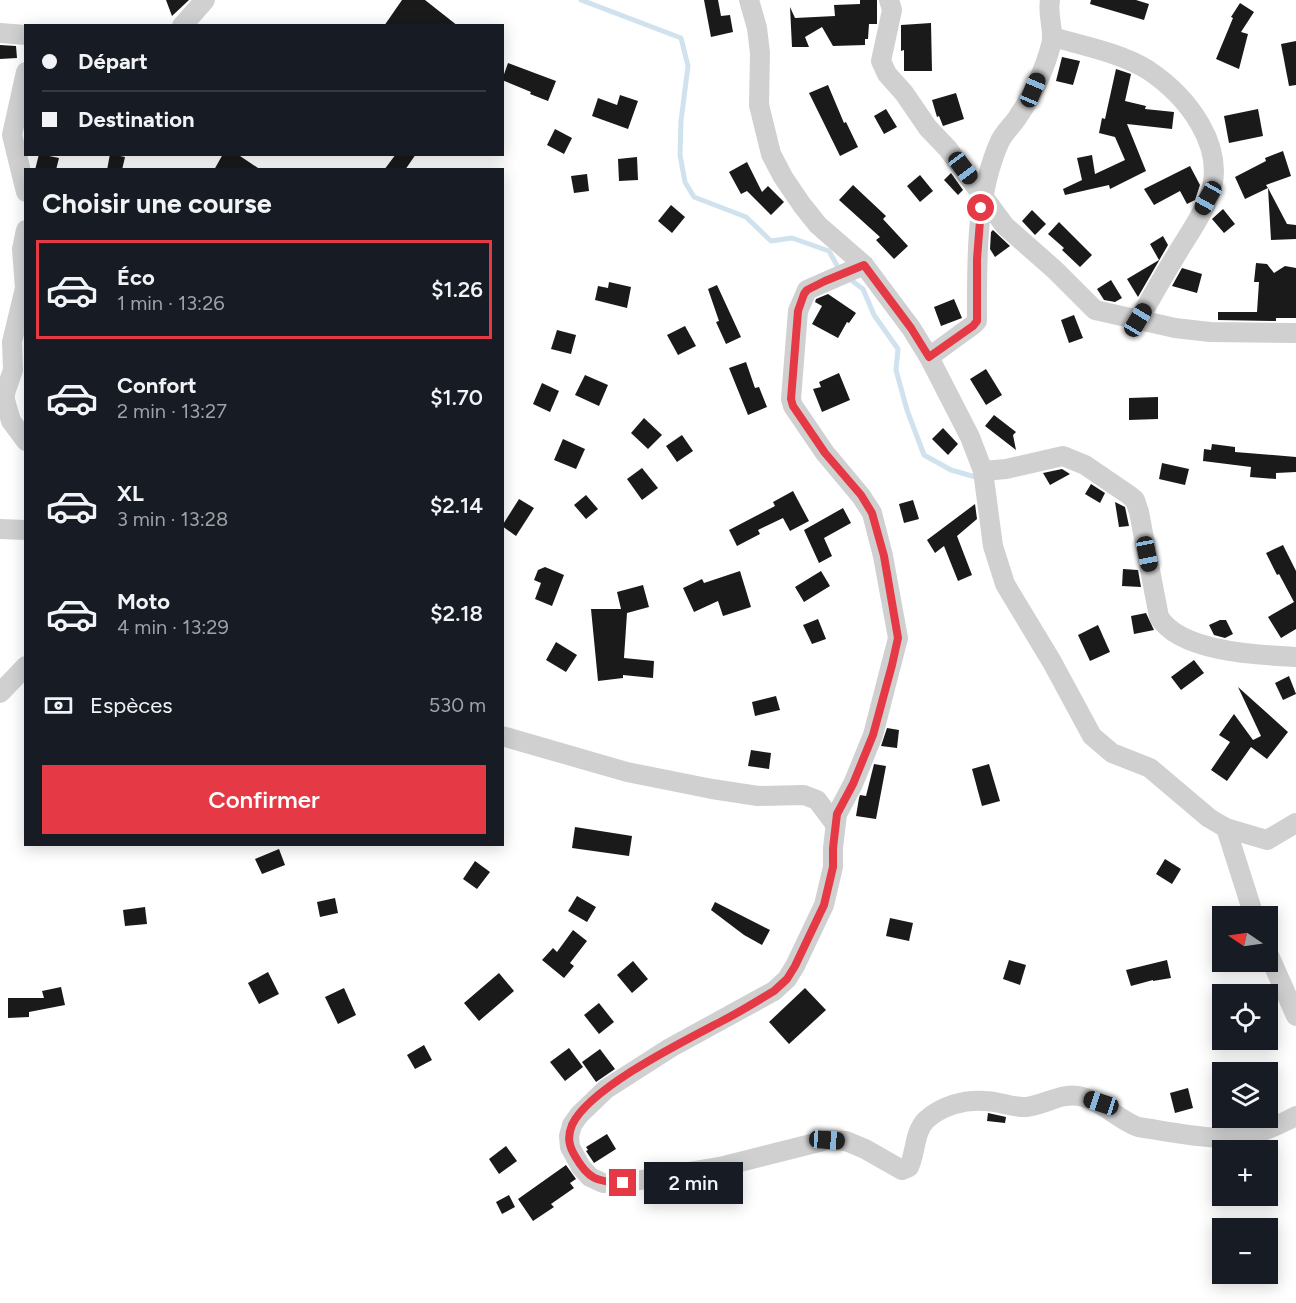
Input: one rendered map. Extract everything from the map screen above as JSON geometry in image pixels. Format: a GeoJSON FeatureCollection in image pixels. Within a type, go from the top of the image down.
{"type":"FeatureCollection","features":[{"type":"Feature","properties":{"kind":"street"},"geometry":{"type":"LineString","coordinates":[[184,24],[205,0]]}},
{"type":"Feature","properties":{"kind":"street"},"geometry":{"type":"LineString","coordinates":[[749,0],[757,28],[760,53],[759,105],[771,154],[795,196],[818,225],[864,265],[911,328],[929,357],[970,437],[983,471],[993,546],[1005,584],[1052,662],[1092,736],[1112,753],[1150,768],[1209,818],[1226,828],[1268,840],[1296,823]]}},
{"type":"Feature","properties":{"kind":"street"},"geometry":{"type":"LineString","coordinates":[[889,0],[892,10],[881,61],[884,69],[928,128],[948,149],[1016,236],[1055,270],[1095,310],[1210,332],[1296,333]]}},
{"type":"Feature","properties":{"kind":"street"},"geometry":{"type":"LineString","coordinates":[[929,357],[977,321],[977,259],[988,176],[1001,140],[1019,116],[1050,49],[1053,37],[1048,15],[1050,0]]}},
{"type":"Feature","properties":{"kind":"street"},"geometry":{"type":"LineString","coordinates":[[0,33],[24,35]]}},
{"type":"Feature","properties":{"kind":"street"},"geometry":{"type":"LineString","coordinates":[[1053,37],[1119,57],[1147,69],[1171,88],[1200,122],[1207,138],[1212,156],[1213,173],[1208,198],[1138,320]]}},
{"type":"Feature","properties":{"kind":"street"},"geometry":{"type":"LineString","coordinates":[[24,81],[12,135],[24,184]]}},
{"type":"Feature","properties":{"kind":"street"},"geometry":{"type":"LineString","coordinates":[[24,240],[22,249],[24,275]]}},
{"type":"Feature","properties":{"kind":"street"},"geometry":{"type":"LineString","coordinates":[[864,265],[816,286],[804,294],[798,311],[791,392],[793,406],[805,424],[825,453],[861,495],[872,513],[884,556],[897,630],[894,656],[876,726],[853,784],[837,814],[829,891],[808,940],[787,979],[774,991],[670,1048],[606,1089],[572,1125],[569,1136],[570,1147],[581,1167],[590,1177],[603,1183],[623,1183],[724,1166],[827,1140],[846,1141],[902,1170],[909,1167],[918,1134],[924,1122],[946,1108],[965,1101],[986,1101],[1023,1107],[1040,1105],[1067,1094],[1101,1103],[1128,1123],[1138,1127],[1226,1138],[1241,1137],[1281,1124],[1296,1116]]}},
{"type":"Feature","properties":{"kind":"street"},"geometry":{"type":"LineString","coordinates":[[24,292],[12,342],[13,370],[5,393],[5,400],[11,421],[24,438]]}},
{"type":"Feature","properties":{"kind":"street"},"geometry":{"type":"LineString","coordinates":[[983,471],[1006,469],[1063,456],[1085,465],[1135,500],[1159,617],[1165,627],[1183,638],[1245,654],[1296,657]]}},
{"type":"Feature","properties":{"kind":"street"},"geometry":{"type":"LineString","coordinates":[[0,529],[24,531]]}},
{"type":"Feature","properties":{"kind":"street"},"geometry":{"type":"LineString","coordinates":[[0,693],[24,668]]}},
{"type":"Feature","properties":{"kind":"street"},"geometry":{"type":"LineString","coordinates":[[504,737],[627,772],[712,789],[758,796],[804,795],[817,800],[835,824]]}},
{"type":"Feature","properties":{"kind":"street"},"geometry":{"type":"LineString","coordinates":[[1226,828],[1251,906]]}},
{"type":"Feature","properties":{"kind":"street"},"geometry":{"type":"LineString","coordinates":[[1276,972],[1296,1016]]}},
{"type":"Feature","properties":{"kind":"building"},"geometry":{"type":"Polygon","coordinates":[[[166,0],[189,0],[172,16],[166,0]]]}},
{"type":"Feature","properties":{"kind":"building"},"geometry":{"type":"Polygon","coordinates":[[[402,0],[425,0],[455,24],[385,24],[402,0]]]}},
{"type":"Feature","properties":{"kind":"building"},"geometry":{"type":"Polygon","coordinates":[[[704,0],[718,0],[721,16],[730,15],[733,32],[711,37],[704,0]]]}},
{"type":"Feature","properties":{"kind":"building"},"geometry":{"type":"Polygon","coordinates":[[[860,0],[877,0],[877,24],[869,24],[868,39],[865,39],[865,45],[833,46],[822,27],[805,37],[809,47],[792,47],[790,7],[795,18],[835,16],[834,5],[860,4],[860,0]]]}},
{"type":"Feature","properties":{"kind":"building"},"geometry":{"type":"Polygon","coordinates":[[[1091,0],[1136,0],[1149,4],[1144,20],[1090,4],[1091,0]]]}},
{"type":"Feature","properties":{"kind":"building"},"geometry":{"type":"Polygon","coordinates":[[[1240,3],[1254,12],[1241,32],[1248,34],[1239,69],[1216,59],[1233,18],[1231,17],[1240,3]]]}},
{"type":"Feature","properties":{"kind":"building"},"geometry":{"type":"Polygon","coordinates":[[[931,23],[932,71],[904,71],[901,25],[931,23]]]}},
{"type":"Feature","properties":{"kind":"building"},"geometry":{"type":"Polygon","coordinates":[[[1296,41],[1296,85],[1289,86],[1281,44],[1296,41]]]}},
{"type":"Feature","properties":{"kind":"building"},"geometry":{"type":"Polygon","coordinates":[[[0,45],[16,46],[17,58],[0,59],[0,45]]]}},
{"type":"Feature","properties":{"kind":"building"},"geometry":{"type":"Polygon","coordinates":[[[1062,57],[1080,61],[1073,85],[1056,81],[1062,57]]]}},
{"type":"Feature","properties":{"kind":"building"},"geometry":{"type":"Polygon","coordinates":[[[508,63],[556,81],[548,101],[504,81],[508,63]]]}},
{"type":"Feature","properties":{"kind":"building"},"geometry":{"type":"Polygon","coordinates":[[[1116,69],[1131,74],[1125,101],[1146,106],[1145,109],[1174,112],[1172,129],[1127,124],[1146,171],[1110,189],[1109,185],[1065,195],[1063,189],[1082,180],[1077,158],[1092,155],[1095,174],[1125,160],[1115,137],[1099,133],[1102,118],[1105,119],[1116,69]]]}},
{"type":"Feature","properties":{"kind":"building"},"geometry":{"type":"Polygon","coordinates":[[[828,85],[844,123],[846,122],[858,147],[840,156],[809,93],[828,85]]]}},
{"type":"Feature","properties":{"kind":"building"},"geometry":{"type":"Polygon","coordinates":[[[956,93],[964,119],[943,126],[939,116],[937,117],[932,100],[956,93]]]}},
{"type":"Feature","properties":{"kind":"building"},"geometry":{"type":"Polygon","coordinates":[[[620,95],[638,101],[628,129],[592,116],[598,98],[617,105],[620,95]]]}},
{"type":"Feature","properties":{"kind":"building"},"geometry":{"type":"Polygon","coordinates":[[[886,109],[897,127],[884,134],[874,116],[886,109]]]}},
{"type":"Feature","properties":{"kind":"building"},"geometry":{"type":"Polygon","coordinates":[[[1258,109],[1263,136],[1229,143],[1224,116],[1258,109]]]}},
{"type":"Feature","properties":{"kind":"building"},"geometry":{"type":"Polygon","coordinates":[[[555,129],[572,138],[564,154],[547,145],[555,129]]]}},
{"type":"Feature","properties":{"kind":"building"},"geometry":{"type":"Polygon","coordinates":[[[1283,151],[1291,176],[1266,185],[1268,188],[1245,199],[1235,177],[1266,161],[1265,158],[1283,151]]]}},
{"type":"Feature","properties":{"kind":"building"},"geometry":{"type":"Polygon","coordinates":[[[38,156],[59,158],[56,168],[36,168],[38,156]]]}},
{"type":"Feature","properties":{"kind":"building"},"geometry":{"type":"Polygon","coordinates":[[[110,156],[125,157],[122,168],[107,168],[110,156]]]}},
{"type":"Feature","properties":{"kind":"building"},"geometry":{"type":"Polygon","coordinates":[[[222,156],[240,156],[258,168],[215,168],[222,156]]]}},
{"type":"Feature","properties":{"kind":"building"},"geometry":{"type":"Polygon","coordinates":[[[394,156],[415,156],[406,168],[386,168],[394,156]]]}},
{"type":"Feature","properties":{"kind":"building"},"geometry":{"type":"Polygon","coordinates":[[[637,157],[638,180],[619,181],[618,159],[637,157]]]}},
{"type":"Feature","properties":{"kind":"building"},"geometry":{"type":"Polygon","coordinates":[[[747,162],[762,192],[768,186],[784,202],[771,215],[747,191],[741,194],[729,172],[747,162]]]}},
{"type":"Feature","properties":{"kind":"building"},"geometry":{"type":"Polygon","coordinates":[[[1190,166],[1200,185],[1195,200],[1187,204],[1180,191],[1154,205],[1144,189],[1190,166]]]}},
{"type":"Feature","properties":{"kind":"building"},"geometry":{"type":"Polygon","coordinates":[[[951,173],[963,190],[958,195],[944,180],[951,173]]]}},
{"type":"Feature","properties":{"kind":"building"},"geometry":{"type":"Polygon","coordinates":[[[587,174],[589,191],[574,193],[571,176],[587,174]]]}},
{"type":"Feature","properties":{"kind":"building"},"geometry":{"type":"Polygon","coordinates":[[[920,175],[933,191],[920,202],[907,186],[920,175]]]}},
{"type":"Feature","properties":{"kind":"building"},"geometry":{"type":"Polygon","coordinates":[[[853,185],[886,216],[883,219],[908,246],[894,259],[876,240],[880,237],[839,200],[853,185]]]}},
{"type":"Feature","properties":{"kind":"building"},"geometry":{"type":"Polygon","coordinates":[[[1268,188],[1287,224],[1296,225],[1296,239],[1271,240],[1268,188]]]}},
{"type":"Feature","properties":{"kind":"building"},"geometry":{"type":"Polygon","coordinates":[[[671,205],[685,217],[672,233],[658,221],[671,205]]]}},
{"type":"Feature","properties":{"kind":"building"},"geometry":{"type":"Polygon","coordinates":[[[1223,209],[1235,224],[1224,233],[1212,219],[1223,209]]]}},
{"type":"Feature","properties":{"kind":"building"},"geometry":{"type":"Polygon","coordinates":[[[1032,210],[1046,224],[1035,235],[1022,221],[1032,210]]]}},
{"type":"Feature","properties":{"kind":"building"},"geometry":{"type":"Polygon","coordinates":[[[1059,222],[1092,255],[1080,267],[1048,234],[1059,222]]]}},
{"type":"Feature","properties":{"kind":"building"},"geometry":{"type":"Polygon","coordinates":[[[993,230],[1010,246],[995,257],[990,249],[993,230]]]}},
{"type":"Feature","properties":{"kind":"building"},"geometry":{"type":"Polygon","coordinates":[[[1163,236],[1168,245],[1138,297],[1127,279],[1159,260],[1150,244],[1163,236]]]}},
{"type":"Feature","properties":{"kind":"building"},"geometry":{"type":"Polygon","coordinates":[[[1256,263],[1267,264],[1274,273],[1285,266],[1296,268],[1296,318],[1276,318],[1276,321],[1218,320],[1218,312],[1257,312],[1259,282],[1254,282],[1256,263]]]}},
{"type":"Feature","properties":{"kind":"building"},"geometry":{"type":"Polygon","coordinates":[[[1182,268],[1202,274],[1197,293],[1172,286],[1182,268]]]}},
{"type":"Feature","properties":{"kind":"building"},"geometry":{"type":"Polygon","coordinates":[[[1111,280],[1122,298],[1115,302],[1104,300],[1097,289],[1111,280]]]}},
{"type":"Feature","properties":{"kind":"building"},"geometry":{"type":"Polygon","coordinates":[[[609,282],[631,287],[627,308],[595,300],[598,286],[608,288],[609,282]]]}},
{"type":"Feature","properties":{"kind":"building"},"geometry":{"type":"Polygon","coordinates":[[[717,285],[741,337],[726,344],[716,322],[719,321],[708,289],[717,285]]]}},
{"type":"Feature","properties":{"kind":"building"},"geometry":{"type":"Polygon","coordinates":[[[828,294],[856,313],[849,323],[847,322],[838,338],[812,324],[822,306],[815,302],[816,299],[828,294]]]}},
{"type":"Feature","properties":{"kind":"building"},"geometry":{"type":"Polygon","coordinates":[[[954,299],[962,318],[941,326],[934,307],[954,299]]]}},
{"type":"Feature","properties":{"kind":"building"},"geometry":{"type":"Polygon","coordinates":[[[1074,315],[1083,338],[1069,343],[1061,320],[1074,315]]]}},
{"type":"Feature","properties":{"kind":"building"},"geometry":{"type":"Polygon","coordinates":[[[685,326],[696,346],[678,355],[667,335],[685,326]]]}},
{"type":"Feature","properties":{"kind":"building"},"geometry":{"type":"Polygon","coordinates":[[[557,330],[576,335],[571,354],[551,349],[557,330]]]}},
{"type":"Feature","properties":{"kind":"building"},"geometry":{"type":"Polygon","coordinates":[[[746,362],[755,388],[759,387],[767,407],[748,415],[729,368],[746,362]]]}},
{"type":"Feature","properties":{"kind":"building"},"geometry":{"type":"Polygon","coordinates":[[[986,369],[1002,395],[986,405],[970,379],[986,369]]]}},
{"type":"Feature","properties":{"kind":"building"},"geometry":{"type":"Polygon","coordinates":[[[839,373],[850,400],[822,412],[813,389],[821,387],[819,382],[839,373]]]}},
{"type":"Feature","properties":{"kind":"building"},"geometry":{"type":"Polygon","coordinates":[[[585,375],[608,385],[599,406],[575,395],[585,375]]]}},
{"type":"Feature","properties":{"kind":"building"},"geometry":{"type":"Polygon","coordinates":[[[542,383],[559,391],[550,412],[533,404],[542,383]]]}},
{"type":"Feature","properties":{"kind":"building"},"geometry":{"type":"Polygon","coordinates":[[[1158,397],[1158,419],[1129,420],[1129,398],[1158,397]]]}},
{"type":"Feature","properties":{"kind":"building"},"geometry":{"type":"Polygon","coordinates":[[[994,415],[1016,432],[1013,435],[1016,450],[985,426],[994,415]]]}},
{"type":"Feature","properties":{"kind":"building"},"geometry":{"type":"Polygon","coordinates":[[[644,418],[662,435],[648,449],[631,433],[644,418]]]}},
{"type":"Feature","properties":{"kind":"building"},"geometry":{"type":"Polygon","coordinates":[[[943,428],[958,444],[948,455],[932,439],[943,428]]]}},
{"type":"Feature","properties":{"kind":"building"},"geometry":{"type":"Polygon","coordinates":[[[682,435],[693,451],[677,462],[666,446],[682,435]]]}},
{"type":"Feature","properties":{"kind":"building"},"geometry":{"type":"Polygon","coordinates":[[[563,439],[585,449],[576,469],[554,460],[563,439]]]}},
{"type":"Feature","properties":{"kind":"building"},"geometry":{"type":"Polygon","coordinates":[[[1212,444],[1235,447],[1235,452],[1296,457],[1296,472],[1276,473],[1276,479],[1250,477],[1251,467],[1203,461],[1204,449],[1211,450],[1212,444]]]}},
{"type":"Feature","properties":{"kind":"building"},"geometry":{"type":"Polygon","coordinates":[[[1162,463],[1189,469],[1185,485],[1159,479],[1162,463]]]}},
{"type":"Feature","properties":{"kind":"building"},"geometry":{"type":"Polygon","coordinates":[[[642,468],[658,488],[642,500],[627,479],[642,468]]]}},
{"type":"Feature","properties":{"kind":"building"},"geometry":{"type":"Polygon","coordinates":[[[1062,469],[1070,474],[1050,485],[1043,473],[1062,469]]]}},
{"type":"Feature","properties":{"kind":"building"},"geometry":{"type":"Polygon","coordinates":[[[1091,484],[1105,493],[1100,503],[1085,494],[1091,484]]]}},
{"type":"Feature","properties":{"kind":"building"},"geometry":{"type":"Polygon","coordinates":[[[793,491],[809,521],[790,531],[783,518],[758,530],[760,534],[737,546],[729,530],[775,506],[773,502],[793,491]]]}},
{"type":"Feature","properties":{"kind":"building"},"geometry":{"type":"Polygon","coordinates":[[[586,495],[598,509],[586,519],[574,505],[586,495]]]}},
{"type":"Feature","properties":{"kind":"building"},"geometry":{"type":"Polygon","coordinates":[[[519,499],[534,508],[516,536],[504,527],[504,523],[519,499]]]}},
{"type":"Feature","properties":{"kind":"building"},"geometry":{"type":"Polygon","coordinates":[[[913,500],[919,519],[904,523],[899,504],[913,500]]]}},
{"type":"Feature","properties":{"kind":"building"},"geometry":{"type":"Polygon","coordinates":[[[1115,502],[1125,507],[1129,526],[1119,527],[1115,502]]]}},
{"type":"Feature","properties":{"kind":"building"},"geometry":{"type":"Polygon","coordinates":[[[975,504],[977,519],[957,536],[972,575],[958,581],[944,546],[935,553],[927,540],[975,504]]]}},
{"type":"Feature","properties":{"kind":"building"},"geometry":{"type":"Polygon","coordinates":[[[843,508],[851,523],[824,538],[832,556],[819,563],[804,530],[843,508]]]}},
{"type":"Feature","properties":{"kind":"building"},"geometry":{"type":"Polygon","coordinates":[[[1283,545],[1296,571],[1296,629],[1281,638],[1268,617],[1294,602],[1266,553],[1283,545]]]}},
{"type":"Feature","properties":{"kind":"building"},"geometry":{"type":"Polygon","coordinates":[[[545,567],[564,575],[552,606],[535,599],[541,583],[534,580],[538,570],[545,567]]]}},
{"type":"Feature","properties":{"kind":"building"},"geometry":{"type":"Polygon","coordinates":[[[1123,569],[1138,570],[1141,587],[1122,586],[1123,569]]]}},
{"type":"Feature","properties":{"kind":"building"},"geometry":{"type":"Polygon","coordinates":[[[740,571],[751,607],[723,616],[718,601],[694,612],[683,588],[702,579],[704,583],[740,571]]]}},
{"type":"Feature","properties":{"kind":"building"},"geometry":{"type":"Polygon","coordinates":[[[821,571],[830,586],[804,602],[795,587],[821,571]]]}},
{"type":"Feature","properties":{"kind":"building"},"geometry":{"type":"Polygon","coordinates":[[[643,585],[649,607],[627,613],[624,658],[654,661],[653,678],[623,675],[623,678],[598,681],[591,609],[621,609],[617,592],[643,585]]]}},
{"type":"Feature","properties":{"kind":"building"},"geometry":{"type":"Polygon","coordinates":[[[1146,613],[1154,630],[1134,634],[1131,616],[1146,613]]]}},
{"type":"Feature","properties":{"kind":"building"},"geometry":{"type":"Polygon","coordinates":[[[818,619],[826,639],[812,644],[803,625],[818,619]]]}},
{"type":"Feature","properties":{"kind":"building"},"geometry":{"type":"Polygon","coordinates":[[[1226,620],[1233,634],[1225,638],[1214,635],[1209,625],[1226,620]]]}},
{"type":"Feature","properties":{"kind":"building"},"geometry":{"type":"Polygon","coordinates":[[[1098,625],[1110,652],[1090,661],[1078,635],[1098,625]]]}},
{"type":"Feature","properties":{"kind":"building"},"geometry":{"type":"Polygon","coordinates":[[[556,642],[577,655],[566,672],[546,660],[556,642]]]}},
{"type":"Feature","properties":{"kind":"building"},"geometry":{"type":"Polygon","coordinates":[[[1194,660],[1204,673],[1181,690],[1171,677],[1194,660]]]}},
{"type":"Feature","properties":{"kind":"building"},"geometry":{"type":"Polygon","coordinates":[[[1289,676],[1296,694],[1283,700],[1275,683],[1289,676]]]}},
{"type":"Feature","properties":{"kind":"building"},"geometry":{"type":"Polygon","coordinates":[[[1238,687],[1288,732],[1267,759],[1251,747],[1227,781],[1211,770],[1230,742],[1219,735],[1234,714],[1253,740],[1261,736],[1238,687]]]}},
{"type":"Feature","properties":{"kind":"building"},"geometry":{"type":"Polygon","coordinates":[[[776,696],[780,710],[755,716],[752,702],[776,696]]]}},
{"type":"Feature","properties":{"kind":"building"},"geometry":{"type":"Polygon","coordinates":[[[887,728],[899,730],[897,748],[881,746],[887,728]]]}},
{"type":"Feature","properties":{"kind":"building"},"geometry":{"type":"Polygon","coordinates":[[[751,750],[771,753],[769,769],[748,766],[751,750]]]}},
{"type":"Feature","properties":{"kind":"building"},"geometry":{"type":"Polygon","coordinates":[[[874,764],[886,766],[876,819],[856,816],[860,795],[866,796],[874,764]]]}},
{"type":"Feature","properties":{"kind":"building"},"geometry":{"type":"Polygon","coordinates":[[[989,764],[1000,801],[982,806],[972,769],[989,764]]]}},
{"type":"Feature","properties":{"kind":"building"},"geometry":{"type":"Polygon","coordinates":[[[575,827],[632,836],[629,856],[572,848],[575,827]]]}},
{"type":"Feature","properties":{"kind":"building"},"geometry":{"type":"Polygon","coordinates":[[[279,849],[285,865],[262,874],[255,859],[279,849]]]}},
{"type":"Feature","properties":{"kind":"building"},"geometry":{"type":"Polygon","coordinates":[[[1165,859],[1181,869],[1172,884],[1156,874],[1165,859]]]}},
{"type":"Feature","properties":{"kind":"building"},"geometry":{"type":"Polygon","coordinates":[[[475,861],[490,872],[477,889],[463,879],[475,861]]]}},
{"type":"Feature","properties":{"kind":"building"},"geometry":{"type":"Polygon","coordinates":[[[577,896],[596,907],[587,922],[568,911],[577,896]]]}},
{"type":"Feature","properties":{"kind":"building"},"geometry":{"type":"Polygon","coordinates":[[[335,898],[338,913],[320,917],[317,902],[335,898]]]}},
{"type":"Feature","properties":{"kind":"building"},"geometry":{"type":"Polygon","coordinates":[[[715,902],[770,930],[762,945],[744,935],[711,910],[715,902]]]}},
{"type":"Feature","properties":{"kind":"building"},"geometry":{"type":"Polygon","coordinates":[[[145,907],[147,924],[125,926],[123,910],[145,907]]]}},
{"type":"Feature","properties":{"kind":"building"},"geometry":{"type":"Polygon","coordinates":[[[890,918],[913,923],[909,941],[886,936],[890,918]]]}},
{"type":"Feature","properties":{"kind":"building"},"geometry":{"type":"Polygon","coordinates":[[[573,930],[587,941],[570,963],[574,966],[564,978],[542,960],[553,948],[557,952],[573,930]]]}},
{"type":"Feature","properties":{"kind":"building"},"geometry":{"type":"Polygon","coordinates":[[[1009,960],[1026,965],[1020,985],[1003,979],[1009,960]]]}},
{"type":"Feature","properties":{"kind":"building"},"geometry":{"type":"Polygon","coordinates":[[[1167,960],[1171,978],[1131,986],[1126,970],[1167,960]]]}},
{"type":"Feature","properties":{"kind":"building"},"geometry":{"type":"Polygon","coordinates":[[[633,961],[648,979],[632,993],[617,975],[633,961]]]}},
{"type":"Feature","properties":{"kind":"building"},"geometry":{"type":"Polygon","coordinates":[[[268,972],[279,994],[259,1004],[248,983],[268,972]]]}},
{"type":"Feature","properties":{"kind":"building"},"geometry":{"type":"Polygon","coordinates":[[[499,973],[514,991],[479,1021],[464,1003],[499,973]]]}},
{"type":"Feature","properties":{"kind":"building"},"geometry":{"type":"Polygon","coordinates":[[[61,987],[65,1005],[29,1012],[29,1017],[8,1018],[8,998],[44,998],[42,991],[61,987]]]}},
{"type":"Feature","properties":{"kind":"building"},"geometry":{"type":"Polygon","coordinates":[[[344,988],[356,1015],[338,1024],[325,997],[344,988]]]}},
{"type":"Feature","properties":{"kind":"building"},"geometry":{"type":"Polygon","coordinates":[[[805,988],[826,1010],[789,1044],[769,1022],[805,988]]]}},
{"type":"Feature","properties":{"kind":"building"},"geometry":{"type":"Polygon","coordinates":[[[599,1003],[614,1022],[599,1034],[584,1015],[599,1003]]]}},
{"type":"Feature","properties":{"kind":"building"},"geometry":{"type":"Polygon","coordinates":[[[424,1045],[432,1060],[415,1069],[407,1055],[424,1045]]]}},
{"type":"Feature","properties":{"kind":"building"},"geometry":{"type":"Polygon","coordinates":[[[569,1048],[583,1067],[565,1081],[550,1062],[569,1048]]]}},
{"type":"Feature","properties":{"kind":"building"},"geometry":{"type":"Polygon","coordinates":[[[600,1049],[615,1069],[596,1082],[582,1062],[600,1049]]]}},
{"type":"Feature","properties":{"kind":"building"},"geometry":{"type":"Polygon","coordinates":[[[1188,1088],[1193,1108],[1175,1113],[1170,1093],[1188,1088]]]}},
{"type":"Feature","properties":{"kind":"building"},"geometry":{"type":"Polygon","coordinates":[[[988,1113],[1006,1117],[1005,1123],[987,1121],[988,1113]]]}},
{"type":"Feature","properties":{"kind":"building"},"geometry":{"type":"Polygon","coordinates":[[[607,1134],[616,1149],[594,1163],[586,1147],[607,1134]]]}},
{"type":"Feature","properties":{"kind":"building"},"geometry":{"type":"Polygon","coordinates":[[[506,1146],[517,1161],[499,1174],[489,1159],[506,1146]]]}},
{"type":"Feature","properties":{"kind":"building"},"geometry":{"type":"Polygon","coordinates":[[[566,1165],[576,1179],[570,1183],[574,1188],[551,1204],[554,1207],[533,1221],[518,1199],[566,1165]]]}},
{"type":"Feature","properties":{"kind":"building"},"geometry":{"type":"Polygon","coordinates":[[[509,1195],[515,1207],[502,1214],[496,1202],[509,1195]]]}},
{"type":"Feature","properties":{"kind":"waterway"},"geometry":{"type":"LineString","coordinates":[[581,0],[681,38],[688,66],[681,121],[680,155],[685,182],[694,197],[746,217],[771,241],[792,238],[829,251],[840,271]]}},
{"type":"Feature","properties":{"kind":"waterway"},"geometry":{"type":"LineString","coordinates":[[847,277],[863,289],[874,315],[898,349],[896,370],[907,410],[924,455],[951,470],[979,478]]}},
{"type":"Feature","properties":{"kind":"route"},"geometry":{"type":"LineString","coordinates":[[623,1183],[603,1183],[590,1177],[581,1167],[570,1147],[569,1136],[572,1125],[606,1089],[670,1048],[774,991],[787,979],[808,940],[829,891],[837,814],[869,748],[898,638],[884,556],[872,513],[861,495],[825,453],[793,406],[791,399],[798,311],[804,294],[807,290],[825,281],[864,265],[911,328],[929,357],[977,321],[977,259],[981,208]]}}]}
